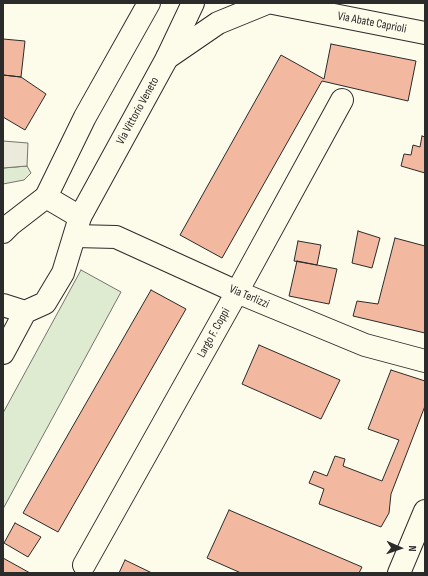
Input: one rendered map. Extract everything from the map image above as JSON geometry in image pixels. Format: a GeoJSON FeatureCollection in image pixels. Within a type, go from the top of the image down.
{"type":"FeatureCollection","features":[{"type":"Feature","properties":{"kind":"street"},"geometry":{"type":"LineString","coordinates":[[6,226],[46,197],[85,117],[149,3]]}},
{"type":"Feature","properties":{"kind":"street","name":"Via Vittorio Veneto"},"geometry":{"type":"LineString","coordinates":[[25,312],[45,303],[63,273],[78,227],[167,58],[192,3]]}},
{"type":"Feature","properties":{"kind":"street"},"geometry":{"type":"LineString","coordinates":[[167,58],[218,23],[267,3]]}},
{"type":"Feature","properties":{"kind":"street","name":"Via Abate Caprioli"},"geometry":{"type":"LineString","coordinates":[[273,3],[425,33]]}},
{"type":"Feature","properties":{"kind":"street","name":"Largo F. Coppi"},"geometry":{"type":"LineString","coordinates":[[84,565],[237,292],[342,100]]}},
{"type":"Feature","properties":{"kind":"street"},"geometry":{"type":"LineString","coordinates":[[46,197],[78,227]]}},
{"type":"Feature","properties":{"kind":"street","name":"Via Terlizzi"},"geometry":{"type":"LineString","coordinates":[[78,227],[116,237],[237,292],[366,345],[425,361]]}},
{"type":"Feature","properties":{"kind":"street"},"geometry":{"type":"LineString","coordinates":[[3,305],[25,312],[3,353]]}},
{"type":"Feature","properties":{"kind":"street"},"geometry":{"type":"LineString","coordinates":[[400,573],[425,511]]}},
{"type":"Feature","properties":{"kind":"green space"},"geometry":{"type":"Polygon","coordinates":[[[27,166],[31,173],[24,180],[3,184],[3,168],[27,166]]]}},
{"type":"Feature","properties":{"kind":"green space"},"geometry":{"type":"Polygon","coordinates":[[[81,270],[121,292],[3,509],[3,413],[81,270]]]}},
{"type":"Feature","properties":{"kind":"shaded area"},"geometry":{"type":"Polygon","coordinates":[[[3,141],[28,143],[27,166],[3,168],[3,141]]]}},
{"type":"Feature","properties":{"kind":"building"},"geometry":{"type":"Polygon","coordinates":[[[3,39],[25,41],[21,77],[3,75],[3,39]]]}},
{"type":"Feature","properties":{"kind":"building"},"geometry":{"type":"Polygon","coordinates":[[[331,44],[416,61],[408,101],[322,81],[222,258],[180,235],[281,55],[324,79],[331,44]]]}},
{"type":"Feature","properties":{"kind":"building"},"geometry":{"type":"Polygon","coordinates":[[[3,75],[21,77],[46,94],[25,130],[3,117],[3,75]]]}},
{"type":"Feature","properties":{"kind":"building"},"geometry":{"type":"Polygon","coordinates":[[[422,136],[425,137],[425,173],[401,166],[404,154],[411,155],[413,145],[420,147],[422,136]]]}},
{"type":"Feature","properties":{"kind":"building"},"geometry":{"type":"Polygon","coordinates":[[[358,231],[380,238],[372,268],[352,263],[358,231]]]}},
{"type":"Feature","properties":{"kind":"building"},"geometry":{"type":"Polygon","coordinates":[[[395,238],[425,246],[425,333],[353,316],[357,301],[378,304],[395,238]]]}},
{"type":"Feature","properties":{"kind":"building"},"geometry":{"type":"Polygon","coordinates":[[[298,241],[321,245],[317,265],[294,261],[298,241]]]}},
{"type":"Feature","properties":{"kind":"building"},"geometry":{"type":"Polygon","coordinates":[[[297,261],[337,269],[329,304],[289,296],[297,261]]]}},
{"type":"Feature","properties":{"kind":"building"},"geometry":{"type":"Polygon","coordinates":[[[151,290],[186,309],[58,532],[23,513],[151,290]]]}},
{"type":"Feature","properties":{"kind":"building"},"geometry":{"type":"Polygon","coordinates":[[[259,345],[340,380],[321,419],[242,384],[259,345]]]}},
{"type":"Feature","properties":{"kind":"building"},"geometry":{"type":"Polygon","coordinates":[[[391,370],[425,381],[425,406],[391,494],[389,513],[381,527],[319,504],[324,489],[309,483],[314,471],[327,476],[335,456],[345,459],[343,466],[382,481],[399,440],[368,429],[391,370]]]}},
{"type":"Feature","properties":{"kind":"building"},"geometry":{"type":"Polygon","coordinates":[[[229,510],[362,567],[359,573],[241,573],[207,558],[229,510]]]}},
{"type":"Feature","properties":{"kind":"building"},"geometry":{"type":"Polygon","coordinates":[[[15,523],[41,537],[28,557],[4,543],[15,523]]]}},
{"type":"Feature","properties":{"kind":"building"},"geometry":{"type":"Polygon","coordinates":[[[3,558],[30,573],[3,573],[3,558]]]}},
{"type":"Feature","properties":{"kind":"building"},"geometry":{"type":"Polygon","coordinates":[[[125,560],[152,573],[119,573],[125,560]]]}}]}
